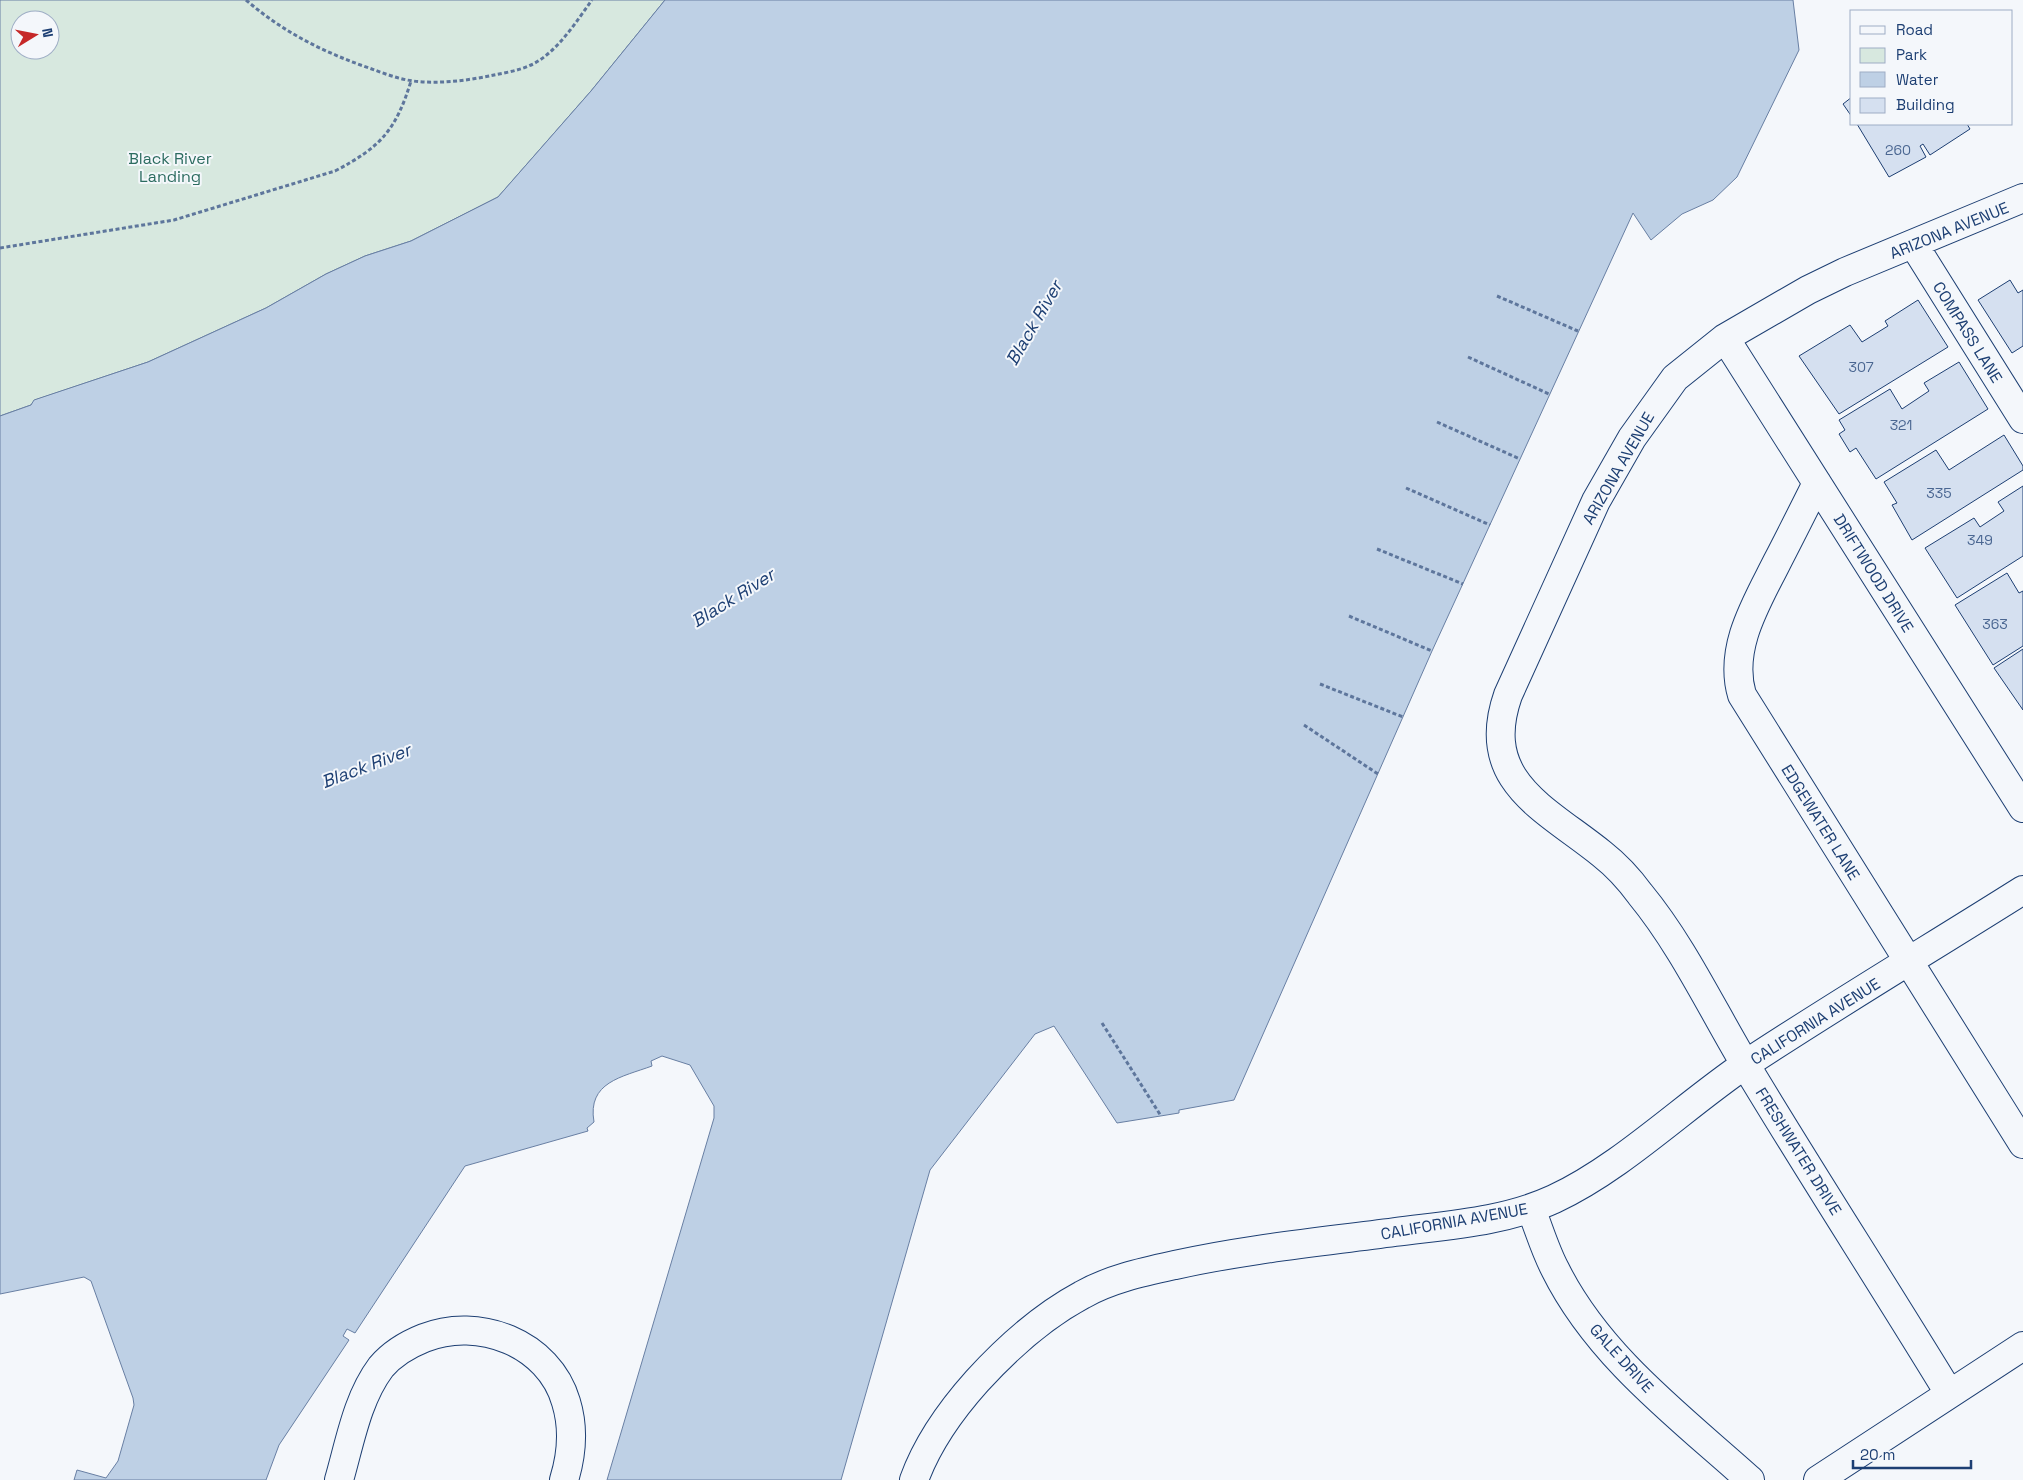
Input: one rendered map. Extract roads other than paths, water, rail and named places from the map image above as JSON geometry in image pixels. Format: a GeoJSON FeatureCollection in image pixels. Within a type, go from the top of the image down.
{"type":"FeatureCollection","features":[{"type":"Feature","properties":{"kind":"street","name":"ARIZONA AVENUE"},"geometry":{"type":"LineString","coordinates":[[1518,787],[1508,768],[1500,741],[1499,729],[1504,707],[1592,510],[1632,438],[1660,396],[1675,378],[1726,338],[1808,290],[2023,198]]}},
{"type":"Feature","properties":{"kind":"street","name":"COMPASS LANE"},"geometry":{"type":"LineString","coordinates":[[1914,245],[2023,419]]}},
{"type":"Feature","properties":{"kind":"street","name":"DRIFTWOOD DRIVE"},"geometry":{"type":"LineString","coordinates":[[1726,338],[2023,808]]}},
{"type":"Feature","properties":{"kind":"street","name":"EDGEWATER LANE"},"geometry":{"type":"LineString","coordinates":[[1817,483],[1752,613],[1740,650],[1739,685],[1748,706],[2023,1144]]}},
{"type":"Feature","properties":{"kind":"street","name":"FRESHWATER DRIVE"},"geometry":{"type":"LineString","coordinates":[[1518,787],[1604,855],[1638,891],[1669,932],[1746,1065],[1949,1393]]}},
{"type":"Feature","properties":{"kind":"street","name":"CALIFORNIA AVENUE"},"geometry":{"type":"LineString","coordinates":[[914,1480],[935,1435],[999,1356],[1030,1328],[1084,1293],[1148,1270],[1222,1254],[1464,1223],[1531,1209],[1559,1197],[1593,1176],[1746,1065],[2023,890]]}},
{"type":"Feature","properties":{"kind":"street","name":"GALE DRIVE"},"geometry":{"type":"LineString","coordinates":[[1531,1209],[1559,1277],[1604,1342],[1648,1389],[1750,1480]]}},
{"type":"Feature","properties":{"kind":"street"},"geometry":{"type":"LineString","coordinates":[[339,1480],[366,1391],[382,1366],[408,1344],[440,1332],[472,1329],[502,1336],[526,1348],[551,1372],[566,1400],[573,1438],[564,1480]]}},
{"type":"Feature","properties":{"kind":"street"},"geometry":{"type":"LineString","coordinates":[[1818,1480],[2023,1346]]}},
{"type":"Feature","properties":{"kind":"water","name":"Black River"},"geometry":{"type":"Polygon","coordinates":[[[665,0],[1793,0],[1799,50],[1737,177],[1713,200],[1682,214],[1651,240],[1633,213],[1432,651],[1234,1100],[1179,1110],[1179,1113],[1117,1123],[1054,1026],[1035,1034],[930,1170],[841,1480],[607,1480],[714,1118],[714,1106],[690,1065],[662,1056],[651,1061],[652,1066],[619,1078],[601,1090],[596,1098],[593,1109],[594,1122],[587,1128],[588,1131],[465,1166],[355,1333],[347,1329],[343,1336],[349,1340],[279,1445],[266,1480],[74,1480],[77,1470],[106,1478],[118,1461],[134,1405],[91,1281],[84,1277],[0,1294],[0,416],[31,405],[34,400],[148,362],[266,308],[326,274],[365,256],[411,241],[498,197],[591,91],[665,0]]]}},
{"type":"Feature","properties":{"kind":"park label","name":"Black River Landing"},"geometry":{"type":"Point","coordinates":[170,167]}}]}
